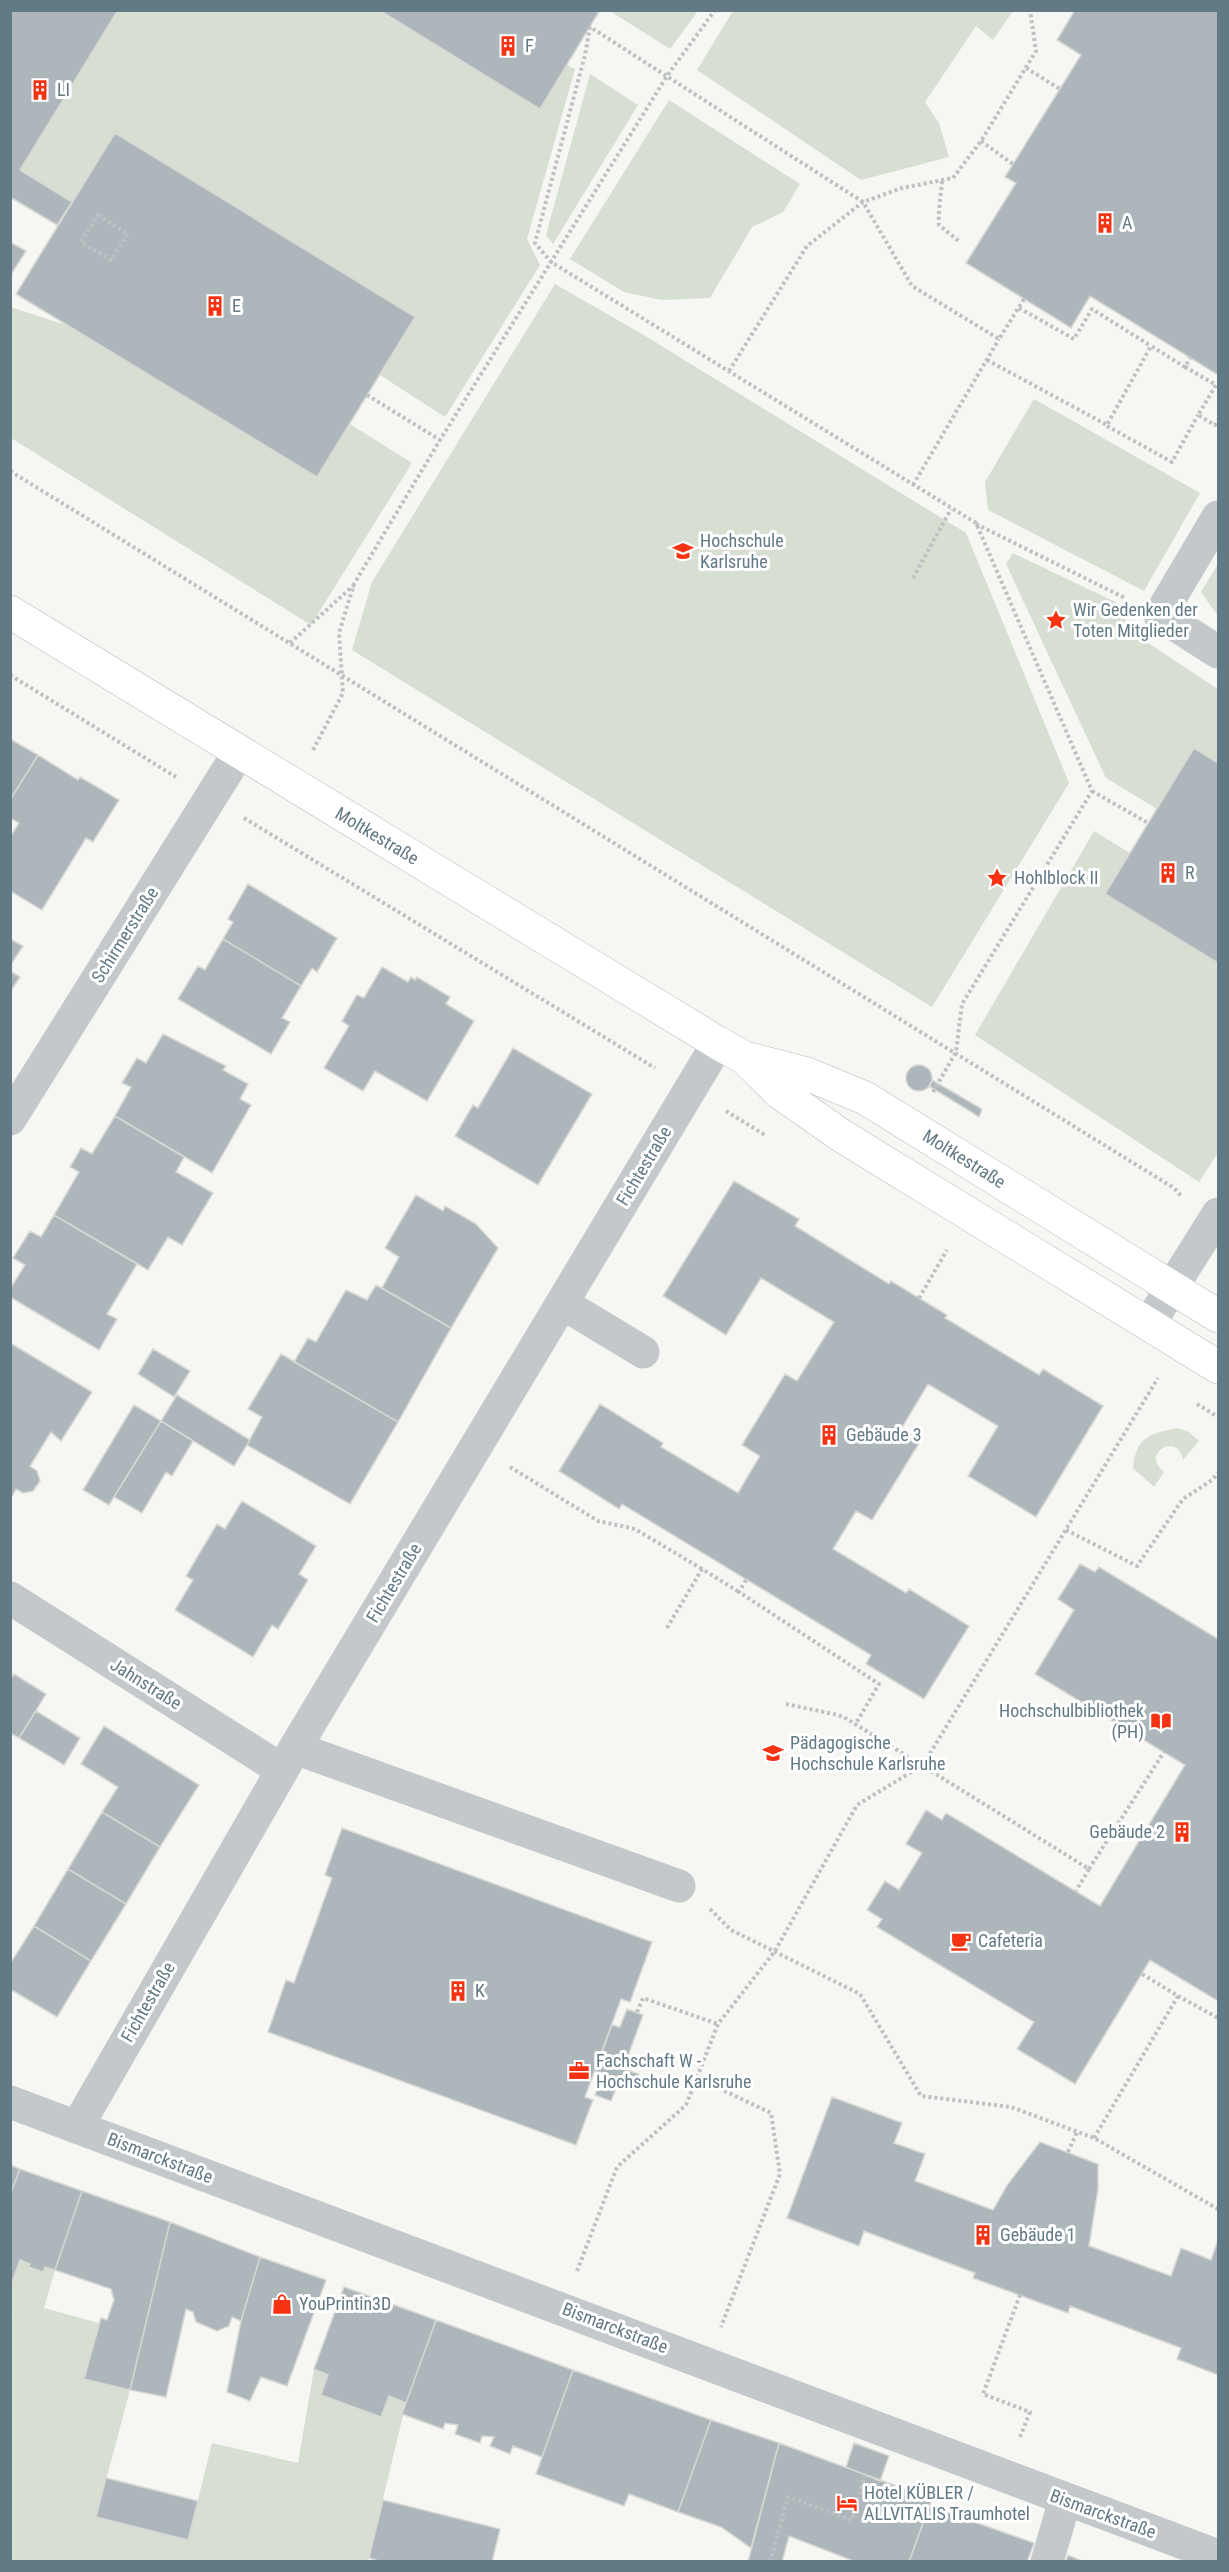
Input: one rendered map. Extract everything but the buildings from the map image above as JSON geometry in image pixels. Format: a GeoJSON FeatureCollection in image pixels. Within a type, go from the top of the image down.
{"type":"FeatureCollection","features":[{"type":"Feature","properties":{"kind":"main road","name":"Moltkestraße"},"geometry":{"type":"LineString","coordinates":[[10,612],[731,1051],[779,1092],[842,1136],[1218,1367]]}},
{"type":"Feature","properties":{"kind":"main road","name":"Moltkestraße"},"geometry":{"type":"LineString","coordinates":[[731,1051],[817,1078],[865,1098],[1218,1316]]}},
{"type":"Feature","properties":{"kind":"street"},"geometry":{"type":"LineString","coordinates":[[1218,518],[1160,615],[1218,652]]}},
{"type":"Feature","properties":{"kind":"street","name":"Schirmerstraße"},"geometry":{"type":"LineString","coordinates":[[10,1119],[239,752]]}},
{"type":"Feature","properties":{"kind":"street","name":"Fichtestraße"},"geometry":{"type":"LineString","coordinates":[[77,2127],[289,1759],[690,1089],[731,1051]]}},
{"type":"Feature","properties":{"kind":"street"},"geometry":{"type":"LineString","coordinates":[[1149,1324],[1213,1222]]}},
{"type":"Feature","properties":{"kind":"street"},"geometry":{"type":"LineString","coordinates":[[562,1303],[643,1352]]}},
{"type":"Feature","properties":{"kind":"street","name":"Jahnstraße"},"geometry":{"type":"LineString","coordinates":[[10,1598],[289,1759],[679,1886]]}},
{"type":"Feature","properties":{"kind":"street","name":"Bismarckstraße"},"geometry":{"type":"LineString","coordinates":[[10,2102],[707,2363],[1005,2478],[1218,2556]]}},
{"type":"Feature","properties":{"kind":"street"},"geometry":{"type":"LineString","coordinates":[[1047,2562],[1065,2499]]}},
{"type":"Feature","properties":{"kind":"path"},"geometry":{"type":"LineString","coordinates":[[294,785],[343,693],[339,633],[354,585],[440,440],[667,76],[715,10]]}},
{"type":"Feature","properties":{"kind":"path"},"geometry":{"type":"LineString","coordinates":[[729,371],[807,246],[863,202],[902,188],[953,178],[981,141],[1036,51],[1030,10]]}},
{"type":"Feature","properties":{"kind":"path"},"geometry":{"type":"LineString","coordinates":[[999,339],[912,286],[863,202],[590,27],[585,55],[536,243],[551,262],[976,524],[1160,615]]}},
{"type":"Feature","properties":{"kind":"path"},"geometry":{"type":"LineString","coordinates":[[1026,68],[1060,89]]}},
{"type":"Feature","properties":{"kind":"path"},"geometry":{"type":"LineString","coordinates":[[981,141],[1013,164]]}},
{"type":"Feature","properties":{"kind":"path"},"geometry":{"type":"LineString","coordinates":[[942,181],[938,210],[939,225],[960,242]]}},
{"type":"Feature","properties":{"kind":"path"},"geometry":{"type":"LineString","coordinates":[[98,215],[128,234],[111,260],[81,242],[98,215]]}},
{"type":"Feature","properties":{"kind":"path"},"geometry":{"type":"LineString","coordinates":[[913,485],[1024,299]]}},
{"type":"Feature","properties":{"kind":"path"},"geometry":{"type":"LineString","coordinates":[[987,360],[1172,462],[1216,385],[1092,309],[1074,339],[1019,308]]}},
{"type":"Feature","properties":{"kind":"path"},"geometry":{"type":"LineString","coordinates":[[1107,426],[1151,346]]}},
{"type":"Feature","properties":{"kind":"path"},"geometry":{"type":"LineString","coordinates":[[1185,367],[1190,358]]}},
{"type":"Feature","properties":{"kind":"path"},"geometry":{"type":"LineString","coordinates":[[367,395],[440,440]]}},
{"type":"Feature","properties":{"kind":"path"},"geometry":{"type":"LineString","coordinates":[[1198,415],[1215,425],[1218,420]]}},
{"type":"Feature","properties":{"kind":"path"},"geometry":{"type":"LineString","coordinates":[[10,471],[1174,1188],[1213,1222]]}},
{"type":"Feature","properties":{"kind":"path"},"geometry":{"type":"LineString","coordinates":[[913,578],[951,508]]}},
{"type":"Feature","properties":{"kind":"path"},"geometry":{"type":"LineString","coordinates":[[976,524],[1092,791],[1148,823]]}},
{"type":"Feature","properties":{"kind":"path"},"geometry":{"type":"LineString","coordinates":[[290,643],[354,585]]}},
{"type":"Feature","properties":{"kind":"path"},"geometry":{"type":"LineString","coordinates":[[10,675],[770,1138]]}},
{"type":"Feature","properties":{"kind":"path"},"geometry":{"type":"LineString","coordinates":[[911,1126],[956,1052],[962,1004],[1092,791]]}},
{"type":"Feature","properties":{"kind":"path"},"geometry":{"type":"LineString","coordinates":[[938,1243],[958,1255]]}},
{"type":"Feature","properties":{"kind":"path"},"geometry":{"type":"LineString","coordinates":[[1146,1374],[1165,1386]]}},
{"type":"Feature","properties":{"kind":"path"},"geometry":{"type":"LineString","coordinates":[[563,2309],[617,2167],[686,2105],[718,2024],[775,1951],[857,1805],[923,1765],[1156,1380]]}},
{"type":"Feature","properties":{"kind":"path"},"geometry":{"type":"LineString","coordinates":[[1192,1402],[1218,1418]]}},
{"type":"Feature","properties":{"kind":"path"},"geometry":{"type":"LineString","coordinates":[[476,1446],[598,1521],[635,1529],[739,1592],[879,1684],[855,1725]]}},
{"type":"Feature","properties":{"kind":"path"},"geometry":{"type":"LineString","coordinates":[[1066,1530],[1137,1566],[1183,1499],[1212,1480],[1218,1473]]}},
{"type":"Feature","properties":{"kind":"path"},"geometry":{"type":"LineString","coordinates":[[667,1628],[702,1569]]}},
{"type":"Feature","properties":{"kind":"path"},"geometry":{"type":"LineString","coordinates":[[739,1592],[746,1580]]}},
{"type":"Feature","properties":{"kind":"path"},"geometry":{"type":"LineString","coordinates":[[786,1704],[838,1715],[923,1765],[1089,1869]]}},
{"type":"Feature","properties":{"kind":"path"},"geometry":{"type":"LineString","coordinates":[[1076,1891],[1164,1752]]}},
{"type":"Feature","properties":{"kind":"path"},"geometry":{"type":"LineString","coordinates":[[679,1886],[692,1891],[731,1930],[861,1994],[921,2096],[1011,2107],[1094,2138],[1218,2209]]}},
{"type":"Feature","properties":{"kind":"path"},"geometry":{"type":"LineString","coordinates":[[1142,1974],[1218,2018]]}},
{"type":"Feature","properties":{"kind":"path"},"geometry":{"type":"LineString","coordinates":[[1094,2138],[1178,1996]]}},
{"type":"Feature","properties":{"kind":"path"},"geometry":{"type":"LineString","coordinates":[[637,2012],[643,1998],[718,2024]]}},
{"type":"Feature","properties":{"kind":"path"},"geometry":{"type":"LineString","coordinates":[[697,2078],[771,2113],[780,2174],[707,2363]]}},
{"type":"Feature","properties":{"kind":"path"},"geometry":{"type":"LineString","coordinates":[[1068,2152],[1077,2132]]}},
{"type":"Feature","properties":{"kind":"path"},"geometry":{"type":"LineString","coordinates":[[1005,2478],[1030,2412],[983,2394],[1020,2295]]}},
{"type":"Feature","properties":{"kind":"path"},"geometry":{"type":"LineString","coordinates":[[770,2562],[788,2497],[852,2520],[865,2475]]}},
{"type":"Feature","properties":{"kind":"shaded area"},"geometry":{"type":"Polygon","coordinates":[[[118,11],[379,11],[540,109],[567,65],[575,69],[527,239],[540,265],[445,417],[380,375],[415,317],[115,133],[72,202],[20,170],[118,11]]]}},
{"type":"Feature","properties":{"kind":"shaded area"},"geometry":{"type":"Polygon","coordinates":[[[610,11],[698,11],[670,49],[610,11]]]}},
{"type":"Feature","properties":{"kind":"shaded area"},"geometry":{"type":"Polygon","coordinates":[[[733,11],[1013,11],[993,40],[976,26],[925,102],[939,123],[949,157],[861,180],[697,70],[733,11]]]}},
{"type":"Feature","properties":{"kind":"shaded area"},"geometry":{"type":"Polygon","coordinates":[[[590,74],[638,105],[553,244],[546,235],[590,74]]]}},
{"type":"Feature","properties":{"kind":"shaded area"},"geometry":{"type":"Polygon","coordinates":[[[669,100],[800,184],[783,212],[752,227],[710,298],[662,300],[624,292],[570,259],[669,100]]]}},
{"type":"Feature","properties":{"kind":"shaded area"},"geometry":{"type":"Polygon","coordinates":[[[555,284],[642,334],[966,533],[1069,783],[932,1007],[352,650],[372,582],[555,284]]]}},
{"type":"Feature","properties":{"kind":"shaded area"},"geometry":{"type":"Polygon","coordinates":[[[10,307],[66,325],[317,477],[350,424],[412,463],[311,625],[11,438],[10,307]]]}},
{"type":"Feature","properties":{"kind":"shaded area"},"geometry":{"type":"Polygon","coordinates":[[[1034,399],[1200,493],[1144,591],[988,510],[985,482],[1034,399]]]}},
{"type":"Feature","properties":{"kind":"shaded area"},"geometry":{"type":"Polygon","coordinates":[[[1013,553],[1132,610],[1122,626],[1218,689],[1218,763],[1194,748],[1157,809],[1106,778],[1006,564],[1013,553]]]}},
{"type":"Feature","properties":{"kind":"shaded area"},"geometry":{"type":"Polygon","coordinates":[[[1218,564],[1218,616],[1201,592],[1218,564]]]}},
{"type":"Feature","properties":{"kind":"shaded area"},"geometry":{"type":"Polygon","coordinates":[[[1094,831],[1130,853],[1105,894],[1218,963],[1218,1153],[1199,1182],[975,1035],[1094,831]]]}},
{"type":"Feature","properties":{"kind":"shaded area"},"geometry":{"type":"Polygon","coordinates":[[[1178,1428],[1189,1432],[1199,1441],[1183,1460],[1180,1451],[1175,1447],[1168,1446],[1158,1452],[1156,1458],[1158,1465],[1164,1472],[1154,1487],[1133,1468],[1137,1449],[1146,1438],[1178,1428]]]}},
{"type":"Feature","properties":{"kind":"shaded area"},"geometry":{"type":"Polygon","coordinates":[[[20,2260],[30,2264],[29,2268],[43,2272],[45,2267],[55,2270],[44,2308],[99,2323],[84,2379],[130,2390],[96,2517],[188,2540],[212,2443],[298,2463],[314,2369],[328,2375],[321,2395],[381,2417],[389,2396],[406,2403],[368,2561],[10,2561],[10,2322],[13,2315],[11,2314],[10,2287],[20,2260]]]}},
{"type":"Feature","properties":{"kind":"place","name":"F"},"geometry":{"type":"Point","coordinates":[508,46]}},
{"type":"Feature","properties":{"kind":"place","name":"LI"},"geometry":{"type":"Point","coordinates":[40,90]}},
{"type":"Feature","properties":{"kind":"place","name":"A"},"geometry":{"type":"Point","coordinates":[1105,223]}},
{"type":"Feature","properties":{"kind":"place","name":"E"},"geometry":{"type":"Point","coordinates":[215,306]}},
{"type":"Feature","properties":{"kind":"place","name":"Hochschule Karlsruhe"},"geometry":{"type":"Point","coordinates":[683,551]}},
{"type":"Feature","properties":{"kind":"place","name":"Wir Gedenken der Toten Mitglieder"},"geometry":{"type":"Point","coordinates":[1056,620]}},
{"type":"Feature","properties":{"kind":"place","name":"R"},"geometry":{"type":"Point","coordinates":[1168,873]}},
{"type":"Feature","properties":{"kind":"place","name":"Hohlblock II"},"geometry":{"type":"Point","coordinates":[997,878]}},
{"type":"Feature","properties":{"kind":"place","name":"Gebäude 3"},"geometry":{"type":"Point","coordinates":[829,1435]}},
{"type":"Feature","properties":{"kind":"place","name":"Hochschulbibliothek (PH)"},"geometry":{"type":"Point","coordinates":[1161,1721]}},
{"type":"Feature","properties":{"kind":"place","name":"Pädagogische Hochschule Karlsruhe"},"geometry":{"type":"Point","coordinates":[773,1753]}},
{"type":"Feature","properties":{"kind":"place","name":"Gebäude 2"},"geometry":{"type":"Point","coordinates":[1182,1832]}},
{"type":"Feature","properties":{"kind":"place","name":"Cafeteria"},"geometry":{"type":"Point","coordinates":[961,1941]}},
{"type":"Feature","properties":{"kind":"place","name":"K"},"geometry":{"type":"Point","coordinates":[458,1991]}},
{"type":"Feature","properties":{"kind":"place","name":"Fachschaft W - Hochschule Karlsruhe"},"geometry":{"type":"Point","coordinates":[579,2071]}},
{"type":"Feature","properties":{"kind":"place","name":"Gebäude 1"},"geometry":{"type":"Point","coordinates":[983,2235]}},
{"type":"Feature","properties":{"kind":"place","name":"YouPrintin3D"},"geometry":{"type":"Point","coordinates":[282,2304]}},
{"type":"Feature","properties":{"kind":"place","name":"Hotel KÜBLER / ALLVITALIS Traumhotel"},"geometry":{"type":"Point","coordinates":[847,2503]}}]}
